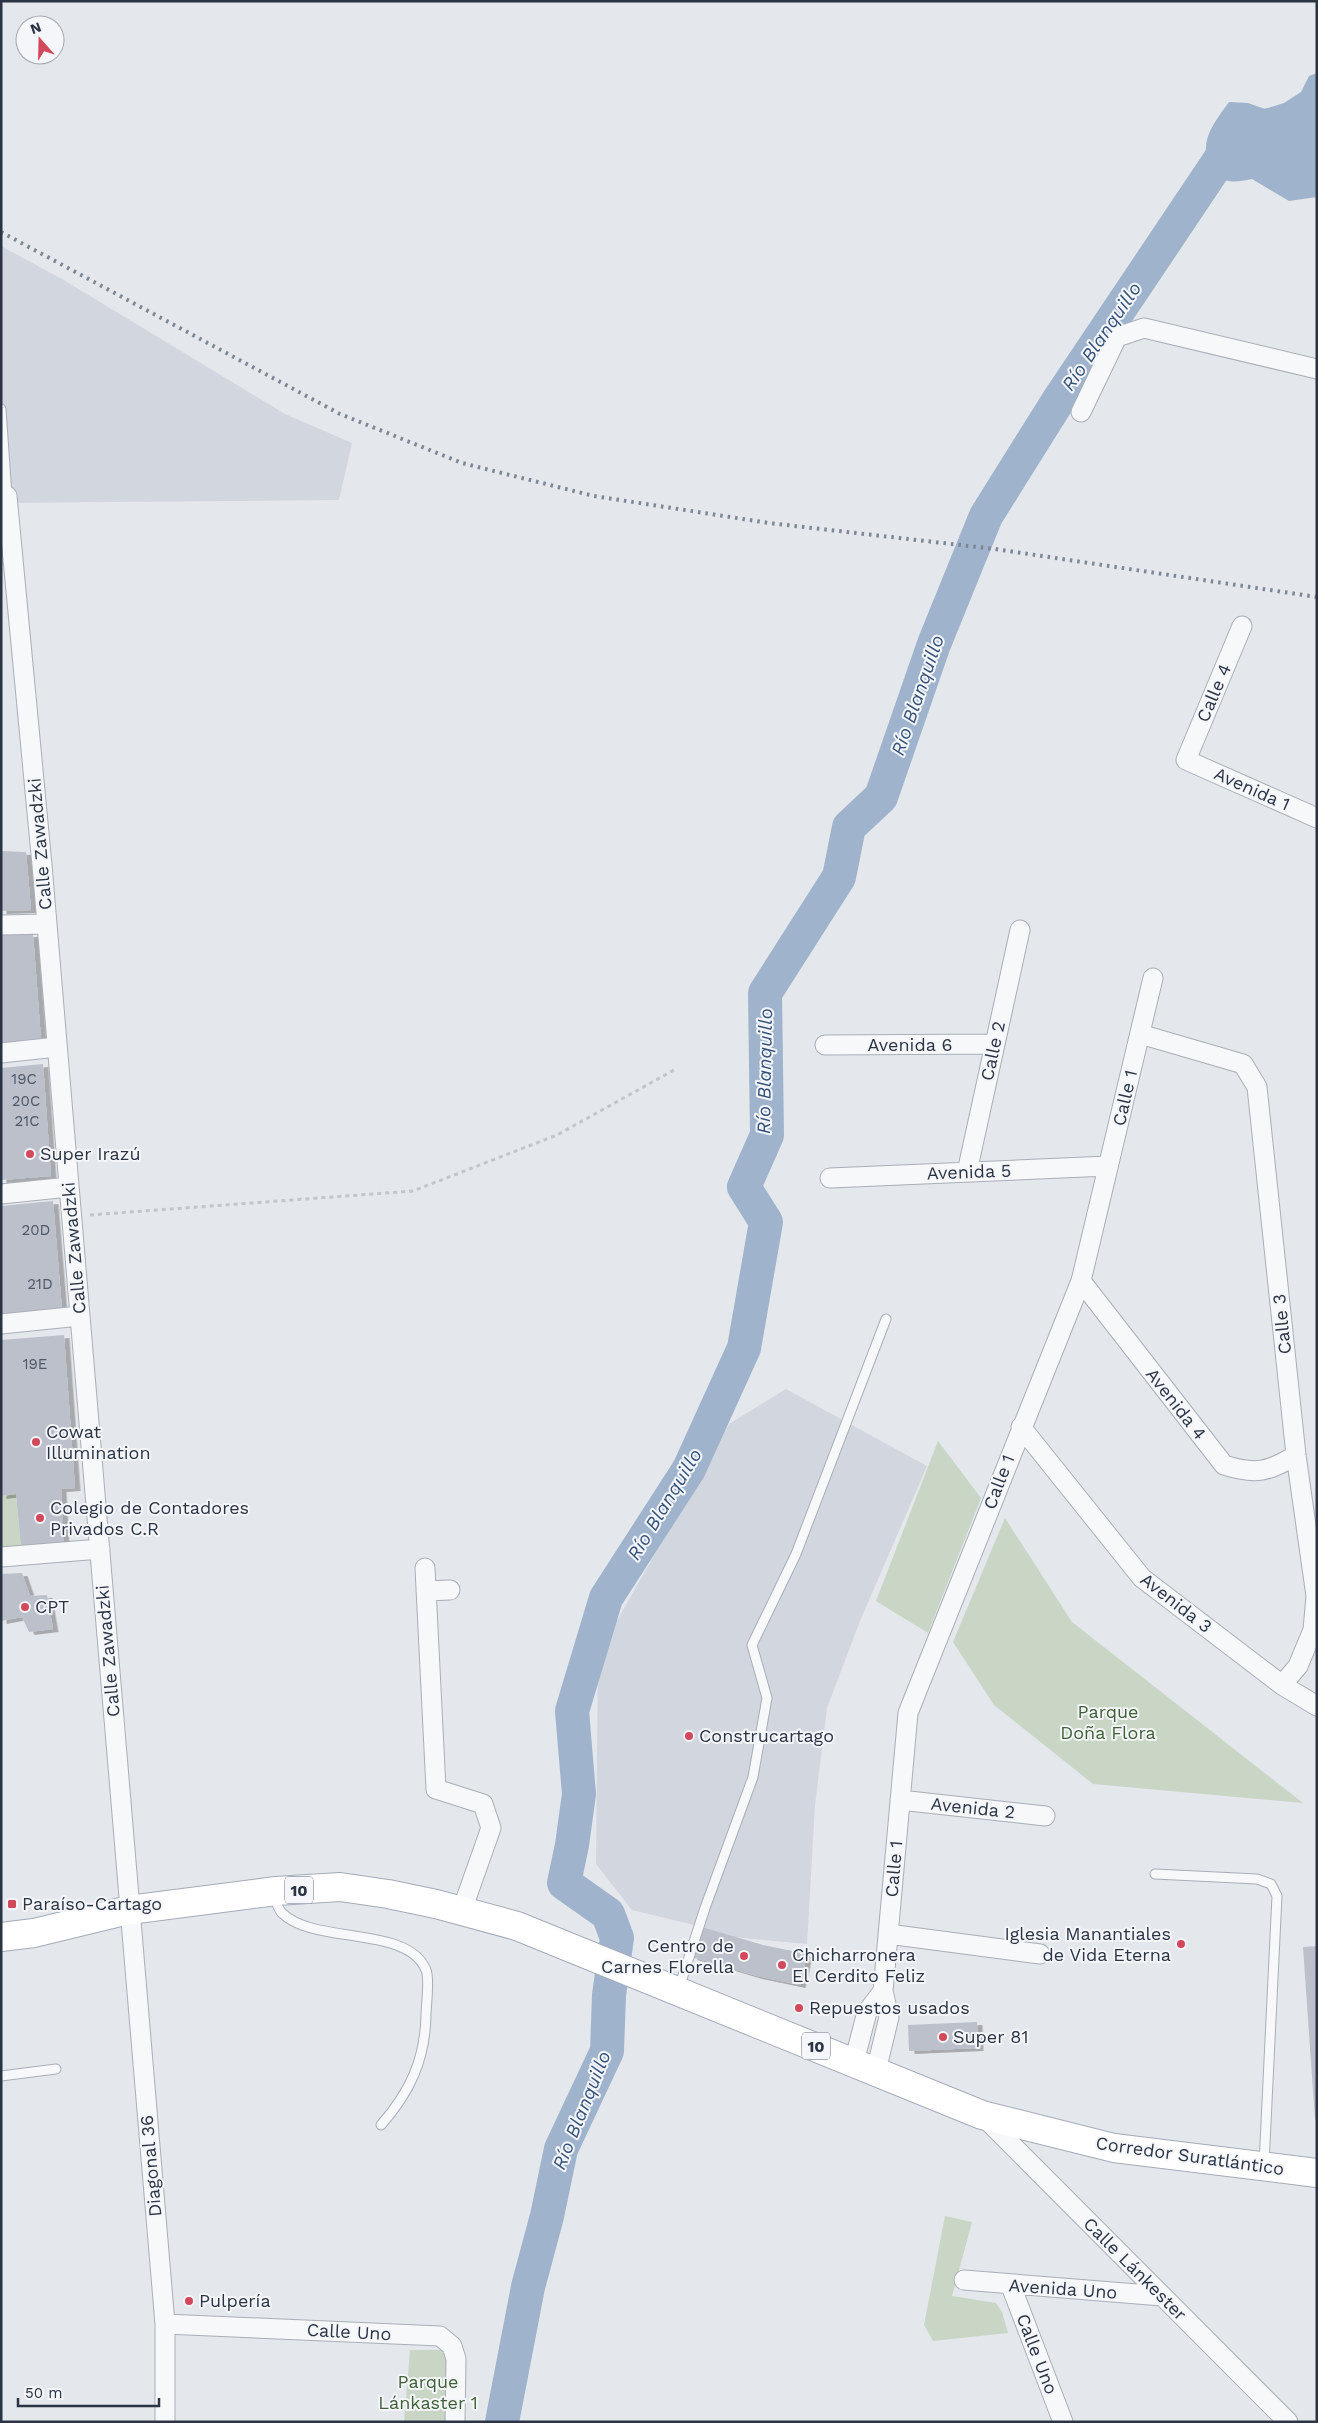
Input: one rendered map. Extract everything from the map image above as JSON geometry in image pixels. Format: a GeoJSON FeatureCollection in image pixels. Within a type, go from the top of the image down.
{"type":"FeatureCollection","features":[{"type":"Feature","properties":{"kind":"main road","name":"Corredor Suratlántico"},"geometry":{"type":"LineString","coordinates":[[1,1937],[34,1932],[129,1910],[272,1891],[340,1887],[388,1894],[462,1910],[517,1926],[982,2115],[1114,2148],[1317,2173]]}},
{"type":"Feature","properties":{"kind":"street"},"geometry":{"type":"LineString","coordinates":[[1081,412],[1117,337],[1144,328],[1317,369]]}},
{"type":"Feature","properties":{"kind":"street","name":"Calle Zawadzki"},"geometry":{"type":"LineString","coordinates":[[6,496],[47,924],[129,1910]]}},
{"type":"Feature","properties":{"kind":"street","name":"Calle 4"},"geometry":{"type":"LineString","coordinates":[[1186,760],[1242,626]]}},
{"type":"Feature","properties":{"kind":"street","name":"Avenida 1"},"geometry":{"type":"LineString","coordinates":[[1186,760],[1317,818]]}},
{"type":"Feature","properties":{"kind":"street"},"geometry":{"type":"LineString","coordinates":[[1,925],[47,924]]}},
{"type":"Feature","properties":{"kind":"street","name":"Calle 2"},"geometry":{"type":"LineString","coordinates":[[967,1172],[1020,930]]}},
{"type":"Feature","properties":{"kind":"street","name":"Calle 1"},"geometry":{"type":"LineString","coordinates":[[865,2066],[867,2012],[883,1992],[908,1713],[1081,1281],[1153,978]]}},
{"type":"Feature","properties":{"kind":"street","name":"Calle 3"},"geometry":{"type":"LineString","coordinates":[[1140,1034],[1243,1064],[1256,1087],[1296,1455],[1316,1596],[1313,1630],[1298,1666],[1282,1685]]}},
{"type":"Feature","properties":{"kind":"street","name":"Avenida 6"},"geometry":{"type":"LineString","coordinates":[[826,1045],[995,1044]]}},
{"type":"Feature","properties":{"kind":"street"},"geometry":{"type":"LineString","coordinates":[[1,1053],[57,1047]]}},
{"type":"Feature","properties":{"kind":"street","name":"Avenida 5"},"geometry":{"type":"LineString","coordinates":[[830,1178],[1108,1166]]}},
{"type":"Feature","properties":{"kind":"street"},"geometry":{"type":"LineString","coordinates":[[1,1194],[69,1187]]}},
{"type":"Feature","properties":{"kind":"street","name":"Avenida 4"},"geometry":{"type":"LineString","coordinates":[[1081,1281],[1224,1465],[1246,1472],[1269,1469],[1276,1468],[1296,1455]]}},
{"type":"Feature","properties":{"kind":"street"},"geometry":{"type":"LineString","coordinates":[[1,1324],[80,1316]]}},
{"type":"Feature","properties":{"kind":"street","name":"Avenida 3"},"geometry":{"type":"LineString","coordinates":[[1021,1427],[1142,1578],[1282,1685],[1317,1706]]}},
{"type":"Feature","properties":{"kind":"street"},"geometry":{"type":"LineString","coordinates":[[1,1557],[100,1549]]}},
{"type":"Feature","properties":{"kind":"street"},"geometry":{"type":"LineString","coordinates":[[425,1568],[436,1789],[483,1804],[491,1828],[462,1910]]}},
{"type":"Feature","properties":{"kind":"street"},"geometry":{"type":"LineString","coordinates":[[426,1592],[450,1590]]}},
{"type":"Feature","properties":{"kind":"street","name":"Avenida 2"},"geometry":{"type":"LineString","coordinates":[[900,1800],[1045,1816]]}},
{"type":"Feature","properties":{"kind":"street","name":"Diagonal 36"},"geometry":{"type":"LineString","coordinates":[[129,1910],[165,2324],[165,2422]]}},
{"type":"Feature","properties":{"kind":"street"},"geometry":{"type":"LineString","coordinates":[[888,1934],[1040,1954]]}},
{"type":"Feature","properties":{"kind":"street","name":"Calle Lánkester"},"geometry":{"type":"LineString","coordinates":[[982,2115],[1162,2296],[1281,2420]]}},
{"type":"Feature","properties":{"kind":"street","name":"Avenida Uno"},"geometry":{"type":"LineString","coordinates":[[964,2280],[1011,2286],[1162,2296]]}},
{"type":"Feature","properties":{"kind":"street","name":"Calle Uno"},"geometry":{"type":"LineString","coordinates":[[1011,2286],[1063,2422]]}},
{"type":"Feature","properties":{"kind":"street","name":"Calle Uno"},"geometry":{"type":"LineString","coordinates":[[165,2324],[440,2336],[452,2346],[456,2358],[455,2422]]}},
{"type":"Feature","properties":{"kind":"lane"},"geometry":{"type":"LineString","coordinates":[[1,409],[6,496]]}},
{"type":"Feature","properties":{"kind":"lane"},"geometry":{"type":"LineString","coordinates":[[678,1991],[705,1908],[753,1777],[767,1698],[752,1646],[796,1554],[886,1319]]}},
{"type":"Feature","properties":{"kind":"lane"},"geometry":{"type":"LineString","coordinates":[[1155,1874],[1257,1879],[1271,1884],[1277,1896],[1264,2166]]}},
{"type":"Feature","properties":{"kind":"lane"},"geometry":{"type":"LineString","coordinates":[[272,1891],[281,1912],[305,1927],[392,1943],[418,1958],[427,1971],[426,2029],[419,2067],[398,2106],[381,2125]]}},
{"type":"Feature","properties":{"kind":"lane"},"geometry":{"type":"LineString","coordinates":[[1,2076],[56,2068]]}},
{"type":"Feature","properties":{"kind":"path"},"geometry":{"type":"LineString","coordinates":[[72,1216],[413,1191],[557,1135],[674,1070]]}},
{"type":"Feature","properties":{"kind":"shaded area"},"geometry":{"type":"Polygon","coordinates":[[[1,246],[62,279],[285,414],[352,443],[339,500],[1,503],[1,246]]]}},
{"type":"Feature","properties":{"kind":"shaded area"},"geometry":{"type":"Polygon","coordinates":[[[786,1389],[927,1466],[860,1621],[827,1708],[815,1805],[807,1944],[733,1937],[702,1927],[632,1910],[596,1864],[598,1654],[729,1424],[786,1389]]]}},
{"type":"Feature","properties":{"kind":"green space"},"geometry":{"type":"Polygon","coordinates":[[[938,1441],[981,1498],[928,1633],[876,1601],[938,1441]]]}},
{"type":"Feature","properties":{"kind":"green space"},"geometry":{"type":"Polygon","coordinates":[[[16,1494],[21,1546],[1,1549],[1,1496],[16,1494]]]}},
{"type":"Feature","properties":{"kind":"green space","name":"Parque Doña Flora"},"geometry":{"type":"Polygon","coordinates":[[[1005,1518],[1072,1622],[1303,1803],[1093,1784],[994,1705],[953,1642],[1005,1518]]]}},
{"type":"Feature","properties":{"kind":"green space"},"geometry":{"type":"Polygon","coordinates":[[[945,2216],[972,2222],[952,2296],[996,2303],[1002,2312],[1008,2333],[933,2341],[924,2325],[945,2216]]]}},
{"type":"Feature","properties":{"kind":"green space","name":"Parque Lánkaster 1"},"geometry":{"type":"Polygon","coordinates":[[[410,2350],[441,2350],[447,2356],[448,2422],[404,2422],[410,2350]]]}},
{"type":"Feature","properties":{"kind":"water"},"geometry":{"type":"Polygon","coordinates":[[[1317,73],[1317,197],[1289,201],[1252,179],[1231,181],[1222,179],[1209,162],[1206,144],[1212,127],[1229,102],[1248,103],[1265,109],[1284,103],[1301,92],[1309,76],[1317,73]]]}},
{"type":"Feature","properties":{"kind":"building"},"geometry":{"type":"Polygon","coordinates":[[[1,851],[26,852],[31,910],[1,911],[1,851]]]}},
{"type":"Feature","properties":{"kind":"building"},"geometry":{"type":"Polygon","coordinates":[[[33,934],[41,1040],[1,1042],[1,935],[33,934]]]}},
{"type":"Feature","properties":{"kind":"building"},"geometry":{"type":"Polygon","coordinates":[[[43,1064],[51,1176],[1,1180],[1,1068],[43,1064]]]}},
{"type":"Feature","properties":{"kind":"building"},"geometry":{"type":"Polygon","coordinates":[[[53,1201],[62,1310],[1,1315],[1,1206],[53,1201]]]}},
{"type":"Feature","properties":{"kind":"building"},"geometry":{"type":"Polygon","coordinates":[[[64,1335],[75,1488],[61,1489],[64,1542],[21,1546],[16,1494],[1,1496],[1,1340],[64,1335]]]}},
{"type":"Feature","properties":{"kind":"building","name":"CPT"},"geometry":{"type":"Polygon","coordinates":[[[22,1573],[30,1596],[47,1595],[53,1629],[29,1632],[22,1617],[1,1621],[1,1574],[22,1573]]]}},
{"type":"Feature","properties":{"kind":"building"},"geometry":{"type":"Polygon","coordinates":[[[702,1927],[763,1945],[807,1954],[800,1985],[757,1976],[692,1957],[702,1927]]]}},
{"type":"Feature","properties":{"kind":"building"},"geometry":{"type":"Polygon","coordinates":[[[1317,1946],[1317,2120],[1315,2119],[1303,1947],[1317,1946]]]}},
{"type":"Feature","properties":{"kind":"building","name":"Super 81"},"geometry":{"type":"Polygon","coordinates":[[[977,2022],[978,2048],[909,2051],[908,2025],[977,2022]]]}},
{"type":"Feature","properties":{"kind":"waterway","name":"Río Blanquillo"},"geometry":{"type":"LineString","coordinates":[[502,2422],[528,2287],[547,2216],[561,2149],[607,2051],[609,1995],[617,1938],[608,1914],[564,1883],[572,1845],[579,1794],[572,1711],[606,1598],[689,1469],[744,1348],[766,1222],[744,1187],[767,1135],[765,993],[839,877],[849,827],[881,797],[934,644],[986,516],[1058,401],[1229,146],[1262,126],[1317,121]]}},
{"type":"Feature","properties":{"kind":"railway"},"geometry":{"type":"LineString","coordinates":[[1,232],[340,414],[462,463],[594,496],[769,523],[995,549],[1317,597]]}},
{"type":"Feature","properties":{"kind":"place","name":"Super Irazú"},"geometry":{"type":"Point","coordinates":[30,1154]}},
{"type":"Feature","properties":{"kind":"place","name":"Cowat Illumination"},"geometry":{"type":"Point","coordinates":[36,1442]}},
{"type":"Feature","properties":{"kind":"place","name":"Colegio de Contadores Privados C.R"},"geometry":{"type":"Point","coordinates":[40,1518]}},
{"type":"Feature","properties":{"kind":"place","name":"CPT"},"geometry":{"type":"Point","coordinates":[25,1607]}},
{"type":"Feature","properties":{"kind":"place","name":"Construcartago"},"geometry":{"type":"Point","coordinates":[689,1736]}},
{"type":"Feature","properties":{"kind":"place","name":"Paraíso-Cartago"},"geometry":{"type":"Point","coordinates":[12,1904]}},
{"type":"Feature","properties":{"kind":"place","name":"Iglesia Manantiales de Vida Eterna"},"geometry":{"type":"Point","coordinates":[1181,1944]}},
{"type":"Feature","properties":{"kind":"place","name":"Centro de Carnes Florella"},"geometry":{"type":"Point","coordinates":[744,1956]}},
{"type":"Feature","properties":{"kind":"place","name":"Chicharronera El Cerdito Feliz"},"geometry":{"type":"Point","coordinates":[782,1965]}},
{"type":"Feature","properties":{"kind":"place","name":"Repuestos usados"},"geometry":{"type":"Point","coordinates":[799,2008]}},
{"type":"Feature","properties":{"kind":"place","name":"Super 81"},"geometry":{"type":"Point","coordinates":[943,2037]}},
{"type":"Feature","properties":{"kind":"place","name":"Pulpería"},"geometry":{"type":"Point","coordinates":[189,2301]}}]}
